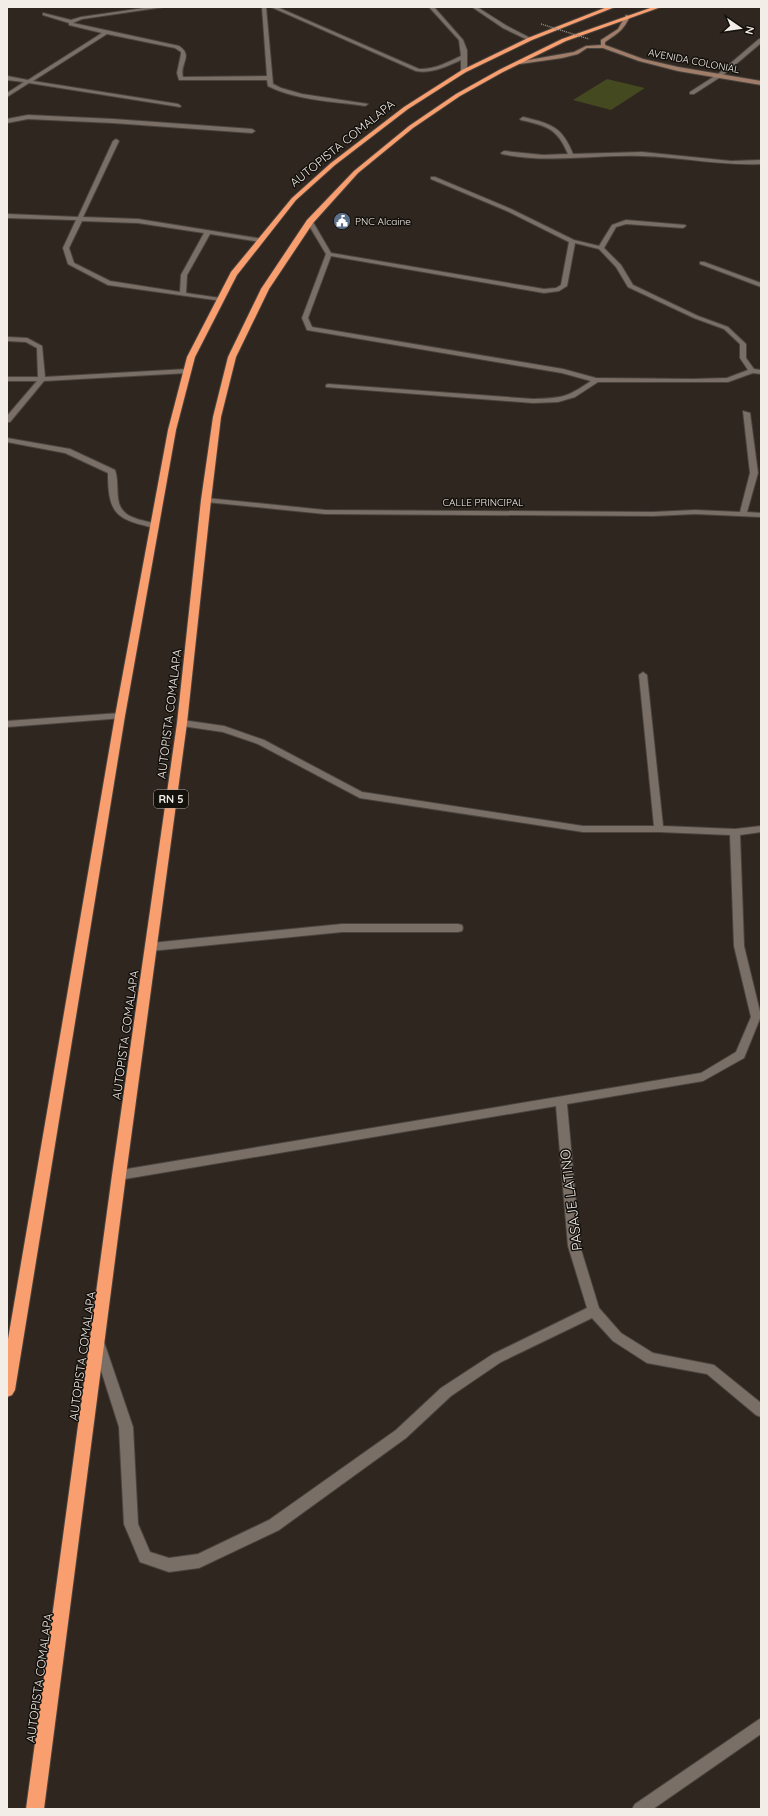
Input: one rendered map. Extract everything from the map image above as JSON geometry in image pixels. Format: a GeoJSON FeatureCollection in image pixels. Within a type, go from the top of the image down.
{"type":"FeatureCollection","features":[{"type":"Feature","properties":{"kind":"highway","name":"AUTOPISTA COMALAPA"},"geometry":{"type":"LineString","coordinates":[[7,1390],[120,716],[172,430],[191,357],[234,274],[294,199],[333,164],[406,108],[464,71],[530,39],[612,7]]}},
{"type":"Feature","properties":{"kind":"highway","name":"AUTOPISTA COMALAPA"},"geometry":{"type":"LineString","coordinates":[[35,1809],[119,1175],[182,723],[206,500],[217,417],[232,357],[265,289],[310,222],[356,172],[411,127],[458,95],[564,40],[628,16],[658,7]]}},
{"type":"Feature","properties":{"kind":"street"},"geometry":{"type":"LineString","coordinates":[[71,22],[80,18],[162,7]]}},
{"type":"Feature","properties":{"kind":"street"},"geometry":{"type":"LineString","coordinates":[[264,7],[270,85],[277,90],[365,104]]}},
{"type":"Feature","properties":{"kind":"street"},"geometry":{"type":"LineString","coordinates":[[273,7],[418,70],[432,70],[464,56]]}},
{"type":"Feature","properties":{"kind":"street"},"geometry":{"type":"LineString","coordinates":[[431,7],[461,40],[464,56],[464,71]]}},
{"type":"Feature","properties":{"kind":"street"},"geometry":{"type":"LineString","coordinates":[[474,7],[505,27],[530,39]]}},
{"type":"Feature","properties":{"kind":"street"},"geometry":{"type":"LineString","coordinates":[[45,14],[71,22],[72,25],[178,48],[183,51],[185,56],[179,73],[181,79],[269,78]]}},
{"type":"Feature","properties":{"kind":"street"},"geometry":{"type":"LineString","coordinates":[[603,46],[602,40],[617,33],[623,28],[628,16]]}},
{"type":"Feature","properties":{"kind":"street"},"geometry":{"type":"LineString","coordinates":[[7,95],[106,33]]}},
{"type":"Feature","properties":{"kind":"street"},"geometry":{"type":"LineString","coordinates":[[692,93],[720,75],[761,40]]}},
{"type":"Feature","properties":{"kind":"street","name":"AVENIDA COLONIAL"},"geometry":{"type":"LineString","coordinates":[[520,62],[572,54],[586,47],[603,46],[641,60],[761,83]]}},
{"type":"Feature","properties":{"kind":"street"},"geometry":{"type":"LineString","coordinates":[[7,78],[178,106]]}},
{"type":"Feature","properties":{"kind":"street"},"geometry":{"type":"LineString","coordinates":[[7,121],[28,117],[121,121],[252,131]]}},
{"type":"Feature","properties":{"kind":"street"},"geometry":{"type":"LineString","coordinates":[[523,119],[552,127],[566,140],[571,155]]}},
{"type":"Feature","properties":{"kind":"street"},"geometry":{"type":"LineString","coordinates":[[116,141],[66,248],[70,264],[108,283],[220,300]]}},
{"type":"Feature","properties":{"kind":"street"},"geometry":{"type":"LineString","coordinates":[[504,153],[555,157],[571,155],[640,154],[677,156],[746,164],[761,162]]}},
{"type":"Feature","properties":{"kind":"street"},"geometry":{"type":"LineString","coordinates":[[433,178],[509,210],[572,241],[601,248],[619,266],[630,286],[696,317],[726,328],[743,344],[743,358],[752,371]]}},
{"type":"Feature","properties":{"kind":"street"},"geometry":{"type":"LineString","coordinates":[[7,216],[138,221],[261,240]]}},
{"type":"Feature","properties":{"kind":"street"},"geometry":{"type":"LineString","coordinates":[[310,222],[329,254],[544,291],[557,290],[564,286],[572,241]]}},
{"type":"Feature","properties":{"kind":"street"},"geometry":{"type":"LineString","coordinates":[[601,248],[614,226],[626,222],[683,226]]}},
{"type":"Feature","properties":{"kind":"street"},"geometry":{"type":"LineString","coordinates":[[183,294],[184,276],[208,232]]}},
{"type":"Feature","properties":{"kind":"street"},"geometry":{"type":"LineString","coordinates":[[329,254],[305,318],[309,329],[563,371],[596,380],[728,380],[752,371],[761,372]]}},
{"type":"Feature","properties":{"kind":"street"},"geometry":{"type":"LineString","coordinates":[[702,263],[761,285]]}},
{"type":"Feature","properties":{"kind":"street"},"geometry":{"type":"LineString","coordinates":[[7,339],[27,340],[40,346],[42,379],[7,420]]}},
{"type":"Feature","properties":{"kind":"street"},"geometry":{"type":"LineString","coordinates":[[7,379],[42,379],[187,371]]}},
{"type":"Feature","properties":{"kind":"street"},"geometry":{"type":"LineString","coordinates":[[328,386],[533,401],[558,400],[573,396],[596,380]]}},
{"type":"Feature","properties":{"kind":"street"},"geometry":{"type":"LineString","coordinates":[[743,514],[754,473],[746,413]]}},
{"type":"Feature","properties":{"kind":"street"},"geometry":{"type":"LineString","coordinates":[[7,440],[67,451],[112,472],[112,486],[116,508],[125,518],[154,526]]}},
{"type":"Feature","properties":{"kind":"street","name":"CALLE PRINCIPAL"},"geometry":{"type":"LineString","coordinates":[[206,500],[325,512],[653,514],[695,512],[761,515]]}},
{"type":"Feature","properties":{"kind":"street"},"geometry":{"type":"LineString","coordinates":[[643,675],[659,829]]}},
{"type":"Feature","properties":{"kind":"street"},"geometry":{"type":"LineString","coordinates":[[7,724],[120,716]]}},
{"type":"Feature","properties":{"kind":"street"},"geometry":{"type":"LineString","coordinates":[[182,723],[224,728],[261,742],[360,794],[583,829],[659,829],[735,832],[761,829]]}},
{"type":"Feature","properties":{"kind":"street"},"geometry":{"type":"LineString","coordinates":[[119,1175],[704,1077],[740,1056],[756,1017],[739,946],[735,832]]}},
{"type":"Feature","properties":{"kind":"street"},"geometry":{"type":"LineString","coordinates":[[151,947],[342,928],[458,928]]}},
{"type":"Feature","properties":{"kind":"street","name":"PASAJE LATINO"},"geometry":{"type":"LineString","coordinates":[[561,1101],[574,1246],[594,1311],[617,1338],[651,1360],[710,1369],[761,1410]]}},
{"type":"Feature","properties":{"kind":"street"},"geometry":{"type":"LineString","coordinates":[[97,1340],[101,1346],[126,1427],[131,1524],[145,1557],[170,1565],[199,1561],[274,1525],[401,1434],[446,1392],[497,1358],[594,1311]]}},
{"type":"Feature","properties":{"kind":"street"},"geometry":{"type":"LineString","coordinates":[[640,1809],[761,1724]]}},
{"type":"Feature","properties":{"kind":"path"},"geometry":{"type":"LineString","coordinates":[[541,24],[589,39]]}},
{"type":"Feature","properties":{"kind":"green space"},"geometry":{"type":"Polygon","coordinates":[[[607,79],[645,88],[611,110],[573,100],[607,79]]]}},
{"type":"Feature","properties":{"kind":"place","name":"PNC Alcaine"},"geometry":{"type":"Point","coordinates":[342,221]}}]}
